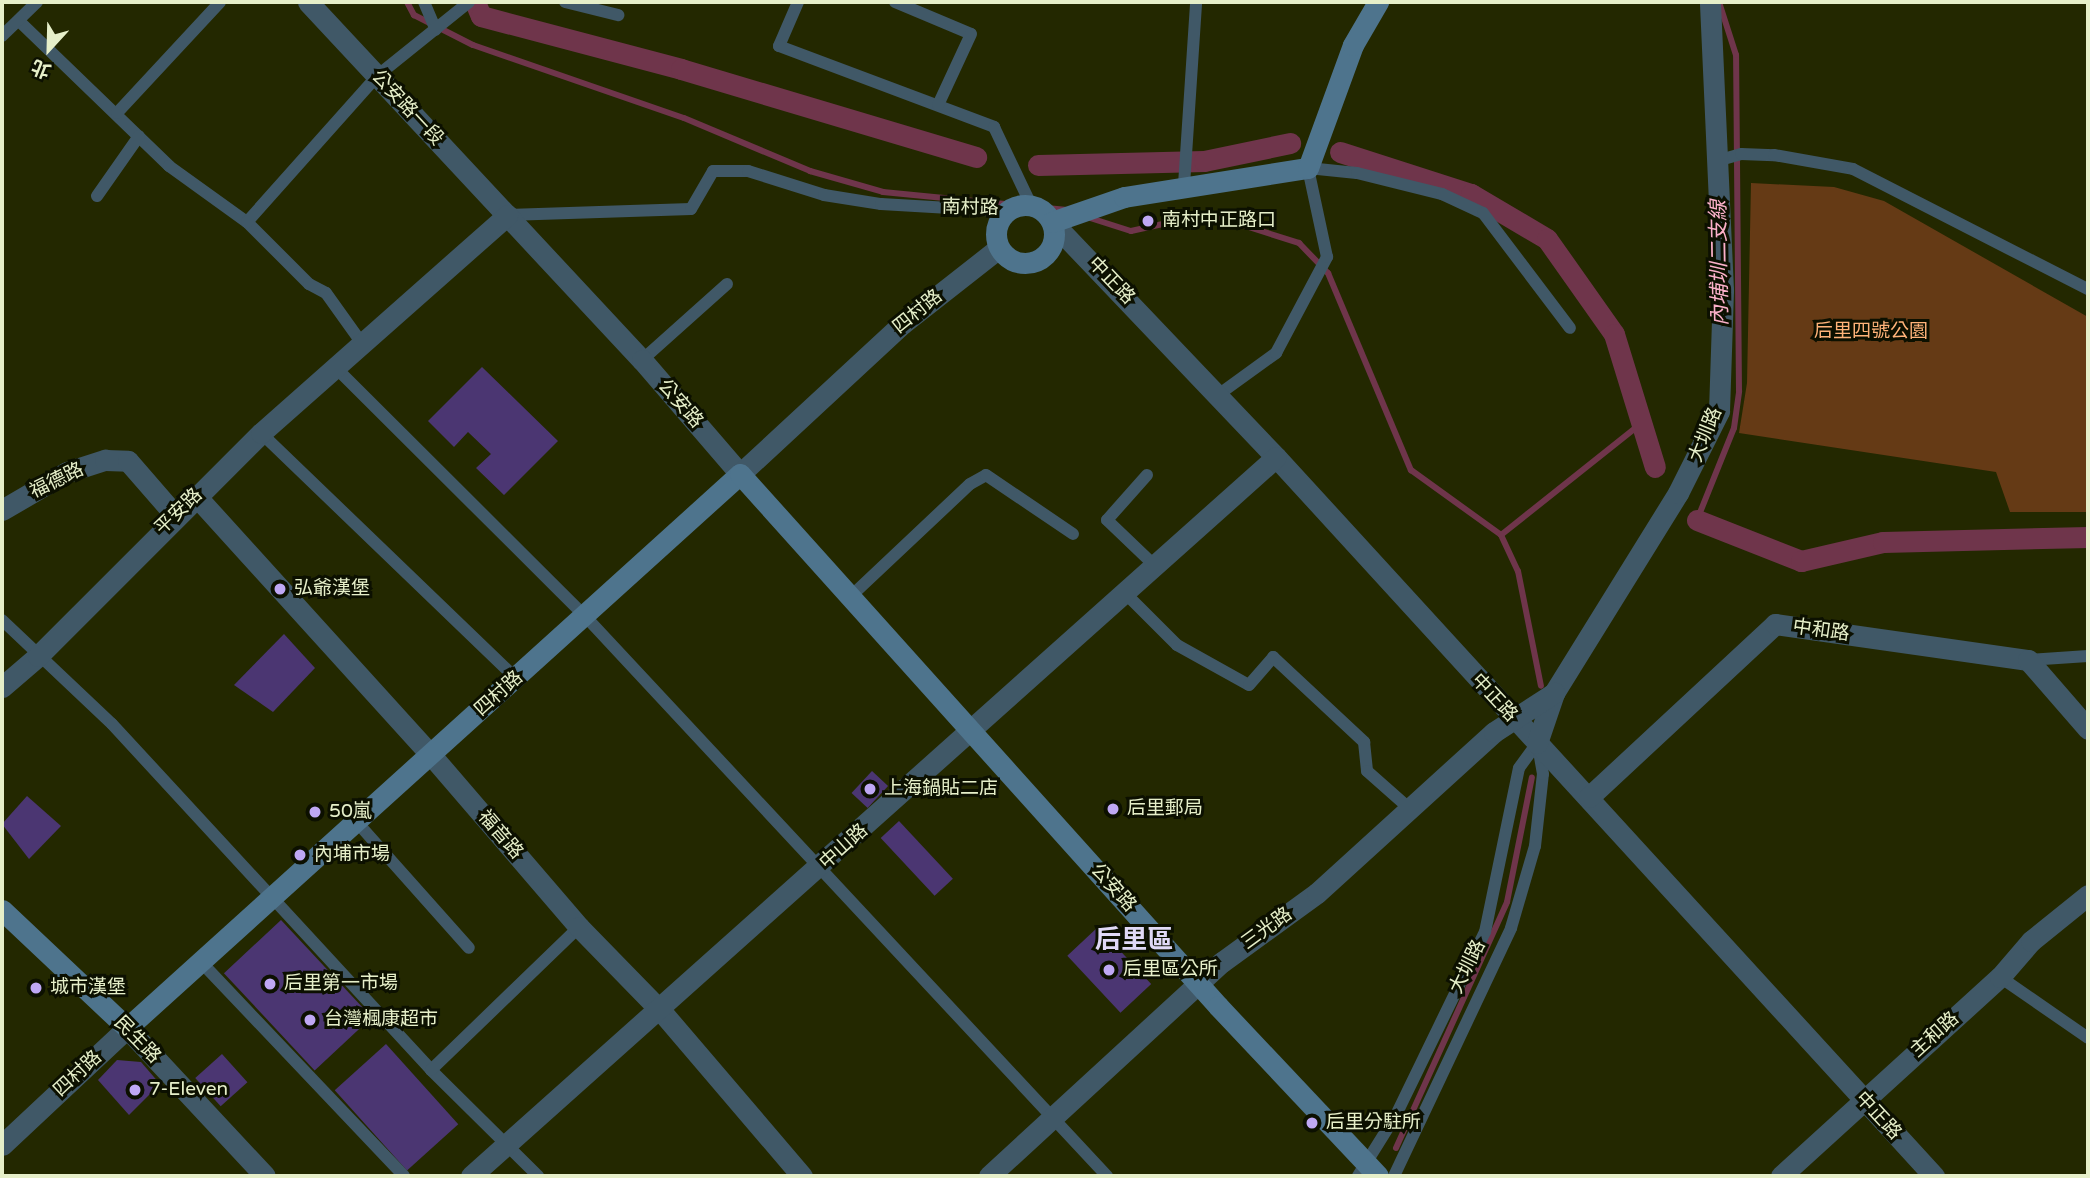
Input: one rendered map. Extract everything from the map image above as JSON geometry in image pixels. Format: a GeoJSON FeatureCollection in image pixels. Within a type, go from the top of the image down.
{"type":"FeatureCollection","features":[{"type":"Feature","properties":{"kind":"main road"},"geometry":{"type":"LineString","coordinates":[[1052,222],[1185,179],[1308,168],[1353,45],[1378,2]]}},
{"type":"Feature","properties":{"kind":"main road","name":"南村路"},"geometry":{"type":"LineString","coordinates":[[1001,211],[1018,205],[1032,207]]}},
{"type":"Feature","properties":{"kind":"main road"},"geometry":{"type":"LineString","coordinates":[[1001,211],[995,232],[999,248],[1014,260],[1040,261],[1055,237],[1052,222],[1032,207]]}},
{"type":"Feature","properties":{"kind":"main road","name":"公安路"},"geometry":{"type":"LineString","coordinates":[[740,474],[849,598],[1201,981],[1368,1172]]}},
{"type":"Feature","properties":{"kind":"main road","name":"四村路"},"geometry":{"type":"LineString","coordinates":[[127,1028],[355,820],[517,679],[740,474]]}},
{"type":"Feature","properties":{"kind":"main road","name":"民生路"},"geometry":{"type":"LineString","coordinates":[[2,910],[127,1028]]}},
{"type":"Feature","properties":{"kind":"street","name":"公安路一段"},"geometry":{"type":"LineString","coordinates":[[308,2],[507,215]]}},
{"type":"Feature","properties":{"kind":"street","name":"大圳路"},"geometry":{"type":"LineString","coordinates":[[1537,743],[1554,693],[1678,493],[1719,411],[1723,290],[1720,160],[1710,2]]}},
{"type":"Feature","properties":{"kind":"street","name":"平安路"},"geometry":{"type":"LineString","coordinates":[[2,687],[38,656],[175,515],[261,433],[360,342],[507,215]]}},
{"type":"Feature","properties":{"kind":"street","name":"公安路"},"geometry":{"type":"LineString","coordinates":[[507,215],[642,360],[740,474]]}},
{"type":"Feature","properties":{"kind":"street","name":"中正路"},"geometry":{"type":"LineString","coordinates":[[1052,222],[1276,457],[1512,718],[1589,797],[1934,1176]]}},
{"type":"Feature","properties":{"kind":"street","name":"四村路"},"geometry":{"type":"LineString","coordinates":[[740,474],[902,324],[999,248]]}},
{"type":"Feature","properties":{"kind":"street","name":"中山路"},"geometry":{"type":"LineString","coordinates":[[471,1176],[661,1011],[972,732],[1153,564],[1276,457]]}},
{"type":"Feature","properties":{"kind":"street","name":"福德路"},"geometry":{"type":"LineString","coordinates":[[2,510],[67,472],[105,460],[128,461],[175,515]]}},
{"type":"Feature","properties":{"kind":"street","name":"福音路"},"geometry":{"type":"LineString","coordinates":[[196,496],[431,755],[579,927],[661,1011],[802,1176]]}},
{"type":"Feature","properties":{"kind":"street","name":"中和路"},"geometry":{"type":"LineString","coordinates":[[1589,797],[1775,624],[2028,660]]}},
{"type":"Feature","properties":{"kind":"street"},"geometry":{"type":"LineString","coordinates":[[2028,660],[2088,729]]}},
{"type":"Feature","properties":{"kind":"street","name":"三光路"},"geometry":{"type":"LineString","coordinates":[[989,1176],[1201,981],[1317,893],[1512,718],[1554,693]]}},
{"type":"Feature","properties":{"kind":"street","name":"主和路"},"geometry":{"type":"LineString","coordinates":[[1781,1176],[2000,976],[2031,941],[2088,895]]}},
{"type":"Feature","properties":{"kind":"street","name":"四村路"},"geometry":{"type":"LineString","coordinates":[[2,1144],[127,1028]]}},
{"type":"Feature","properties":{"kind":"street","name":"民生路"},"geometry":{"type":"LineString","coordinates":[[127,1028],[265,1176]]}},
{"type":"Feature","properties":{"kind":"lane"},"geometry":{"type":"LineString","coordinates":[[2,36],[37,2]]}},
{"type":"Feature","properties":{"kind":"lane"},"geometry":{"type":"LineString","coordinates":[[117,113],[220,2]]}},
{"type":"Feature","properties":{"kind":"lane"},"geometry":{"type":"LineString","coordinates":[[424,2],[436,30]]}},
{"type":"Feature","properties":{"kind":"lane"},"geometry":{"type":"LineString","coordinates":[[247,222],[377,76],[469,2]]}},
{"type":"Feature","properties":{"kind":"lane"},"geometry":{"type":"LineString","coordinates":[[565,2],[618,15]]}},
{"type":"Feature","properties":{"kind":"lane"},"geometry":{"type":"LineString","coordinates":[[798,2],[779,46],[994,127],[1032,207]]}},
{"type":"Feature","properties":{"kind":"lane"},"geometry":{"type":"LineString","coordinates":[[895,2],[971,34],[938,106]]}},
{"type":"Feature","properties":{"kind":"lane"},"geometry":{"type":"LineString","coordinates":[[1185,179],[1196,2]]}},
{"type":"Feature","properties":{"kind":"lane"},"geometry":{"type":"LineString","coordinates":[[19,21],[169,166],[247,222],[309,284],[326,293],[360,342]]}},
{"type":"Feature","properties":{"kind":"lane"},"geometry":{"type":"LineString","coordinates":[[97,196],[139,136]]}},
{"type":"Feature","properties":{"kind":"lane"},"geometry":{"type":"LineString","coordinates":[[1720,160],[1741,154],[1774,155],[1853,169],[2088,289]]}},
{"type":"Feature","properties":{"kind":"lane"},"geometry":{"type":"LineString","coordinates":[[1218,395],[1276,353],[1327,257],[1308,168],[1357,173],[1442,194],[1483,213],[1570,328]]}},
{"type":"Feature","properties":{"kind":"lane","name":"南村路"},"geometry":{"type":"LineString","coordinates":[[507,215],[691,209],[713,171],[748,171],[824,195],[881,204],[1001,211]]}},
{"type":"Feature","properties":{"kind":"lane"},"geometry":{"type":"LineString","coordinates":[[642,360],[727,284]]}},
{"type":"Feature","properties":{"kind":"lane"},"geometry":{"type":"LineString","coordinates":[[335,367],[585,616],[818,870],[1107,1176]]}},
{"type":"Feature","properties":{"kind":"lane"},"geometry":{"type":"LineString","coordinates":[[261,433],[517,679]]}},
{"type":"Feature","properties":{"kind":"lane"},"geometry":{"type":"LineString","coordinates":[[849,598],[970,484],[986,475],[1073,534]]}},
{"type":"Feature","properties":{"kind":"lane"},"geometry":{"type":"LineString","coordinates":[[1147,475],[1107,520],[1153,564]]}},
{"type":"Feature","properties":{"kind":"lane"},"geometry":{"type":"LineString","coordinates":[[1124,592],[1177,645],[1249,685],[1273,657],[1364,742],[1367,771],[1410,809]]}},
{"type":"Feature","properties":{"kind":"lane"},"geometry":{"type":"LineString","coordinates":[[2,620],[112,724],[431,1070],[538,1176]]}},
{"type":"Feature","properties":{"kind":"lane"},"geometry":{"type":"LineString","coordinates":[[2028,660],[2088,656]]}},
{"type":"Feature","properties":{"kind":"lane","name":"大圳路"},"geometry":{"type":"LineString","coordinates":[[1368,1172],[1485,932],[1519,768],[1537,743]]}},
{"type":"Feature","properties":{"kind":"lane","name":"大圳路"},"geometry":{"type":"LineString","coordinates":[[1394,1176],[1511,928],[1535,846],[1543,774],[1537,743]]}},
{"type":"Feature","properties":{"kind":"lane"},"geometry":{"type":"LineString","coordinates":[[355,820],[469,948]]}},
{"type":"Feature","properties":{"kind":"lane"},"geometry":{"type":"LineString","coordinates":[[431,1070],[579,927]]}},
{"type":"Feature","properties":{"kind":"lane"},"geometry":{"type":"LineString","coordinates":[[201,962],[404,1176]]}},
{"type":"Feature","properties":{"kind":"lane"},"geometry":{"type":"LineString","coordinates":[[2000,976],[2088,1038]]}},
{"type":"Feature","properties":{"kind":"green space","name":"后里四號公園"},"geometry":{"type":"Polygon","coordinates":[[[1751,183],[1834,187],[1884,201],[2088,317],[2088,512],[2010,512],[1996,472],[1739,433],[1747,383],[1751,183]]]}},
{"type":"Feature","properties":{"kind":"building"},"geometry":{"type":"Polygon","coordinates":[[[482,367],[558,441],[504,495],[476,468],[491,454],[468,432],[454,447],[428,421],[482,367]]]}},
{"type":"Feature","properties":{"kind":"building"},"geometry":{"type":"Polygon","coordinates":[[[284,634],[315,668],[273,712],[234,685],[284,634]]]}},
{"type":"Feature","properties":{"kind":"building","name":"上海鍋貼二店"},"geometry":{"type":"Polygon","coordinates":[[[872,771],[888,786],[868,808],[852,793],[872,771]]]}},
{"type":"Feature","properties":{"kind":"building"},"geometry":{"type":"Polygon","coordinates":[[[27,796],[61,826],[29,859],[2,824],[27,796]]]}},
{"type":"Feature","properties":{"kind":"building"},"geometry":{"type":"Polygon","coordinates":[[[899,821],[953,879],[935,896],[881,838],[899,821]]]}},
{"type":"Feature","properties":{"kind":"building"},"geometry":{"type":"Polygon","coordinates":[[[281,920],[372,1017],[315,1070],[224,973],[281,920]]]}},
{"type":"Feature","properties":{"kind":"building","name":"后里區公所"},"geometry":{"type":"Polygon","coordinates":[[[1098,927],[1151,984],[1120,1013],[1067,956],[1098,927]]]}},
{"type":"Feature","properties":{"kind":"building"},"geometry":{"type":"Polygon","coordinates":[[[386,1044],[458,1124],[407,1170],[335,1090],[386,1044]]]}},
{"type":"Feature","properties":{"kind":"building"},"geometry":{"type":"Polygon","coordinates":[[[222,1054],[247,1082],[221,1106],[195,1078],[222,1054]]]}},
{"type":"Feature","properties":{"kind":"building"},"geometry":{"type":"Polygon","coordinates":[[[117,1060],[141,1062],[160,1084],[129,1115],[98,1080],[117,1060]]]}},
{"type":"Feature","properties":{"kind":"waterway"},"geometry":{"type":"LineString","coordinates":[[407,2],[414,15],[473,45],[684,118],[810,171],[883,192],[1067,210]]}},
{"type":"Feature","properties":{"kind":"waterway"},"geometry":{"type":"LineString","coordinates":[[475,2],[481,16],[681,69],[976,157]]}},
{"type":"Feature","properties":{"kind":"waterway","name":"內埔圳二支線"},"geometry":{"type":"LineString","coordinates":[[1697,520],[1734,428],[1739,391],[1736,55],[1719,2]]}},
{"type":"Feature","properties":{"kind":"waterway"},"geometry":{"type":"LineString","coordinates":[[1038,165],[1204,161],[1290,143]]}},
{"type":"Feature","properties":{"kind":"waterway"},"geometry":{"type":"LineString","coordinates":[[1340,152],[1471,194],[1547,239],[1614,334],[1655,467]]}},
{"type":"Feature","properties":{"kind":"waterway"},"geometry":{"type":"LineString","coordinates":[[1087,217],[1131,231],[1208,214],[1299,243],[1328,273],[1411,470],[1501,535],[1518,571],[1541,686]]}},
{"type":"Feature","properties":{"kind":"waterway"},"geometry":{"type":"LineString","coordinates":[[1501,535],[1642,423]]}},
{"type":"Feature","properties":{"kind":"waterway"},"geometry":{"type":"LineString","coordinates":[[1697,520],[1801,561],[1883,542],[2088,537]]}},
{"type":"Feature","properties":{"kind":"waterway"},"geometry":{"type":"LineString","coordinates":[[1396,1148],[1507,902],[1532,777]]}},
{"type":"Feature","properties":{"kind":"place","name":"南村中正路口"},"geometry":{"type":"Point","coordinates":[1148,221]}},
{"type":"Feature","properties":{"kind":"place","name":"弘爺漢堡"},"geometry":{"type":"Point","coordinates":[280,589]}},
{"type":"Feature","properties":{"kind":"place","name":"上海鍋貼二店"},"geometry":{"type":"Point","coordinates":[870,789]}},
{"type":"Feature","properties":{"kind":"place","name":"后里郵局"},"geometry":{"type":"Point","coordinates":[1113,809]}},
{"type":"Feature","properties":{"kind":"place","name":"50嵐"},"geometry":{"type":"Point","coordinates":[315,812]}},
{"type":"Feature","properties":{"kind":"place","name":"內埔市場"},"geometry":{"type":"Point","coordinates":[300,855]}},
{"type":"Feature","properties":{"kind":"place","name":"后里區公所"},"geometry":{"type":"Point","coordinates":[1109,970]}},
{"type":"Feature","properties":{"kind":"place","name":"后里第一市場"},"geometry":{"type":"Point","coordinates":[270,984]}},
{"type":"Feature","properties":{"kind":"place","name":"城市漢堡"},"geometry":{"type":"Point","coordinates":[36,988]}},
{"type":"Feature","properties":{"kind":"place","name":"台灣楓康超市"},"geometry":{"type":"Point","coordinates":[310,1020]}},
{"type":"Feature","properties":{"kind":"place","name":"7-Eleven"},"geometry":{"type":"Point","coordinates":[135,1090]}},
{"type":"Feature","properties":{"kind":"place","name":"后里分駐所"},"geometry":{"type":"Point","coordinates":[1312,1123]}},
{"type":"Feature","properties":{"kind":"district","name":"后里區"},"geometry":{"type":"Point","coordinates":[1134,940]}}]}
